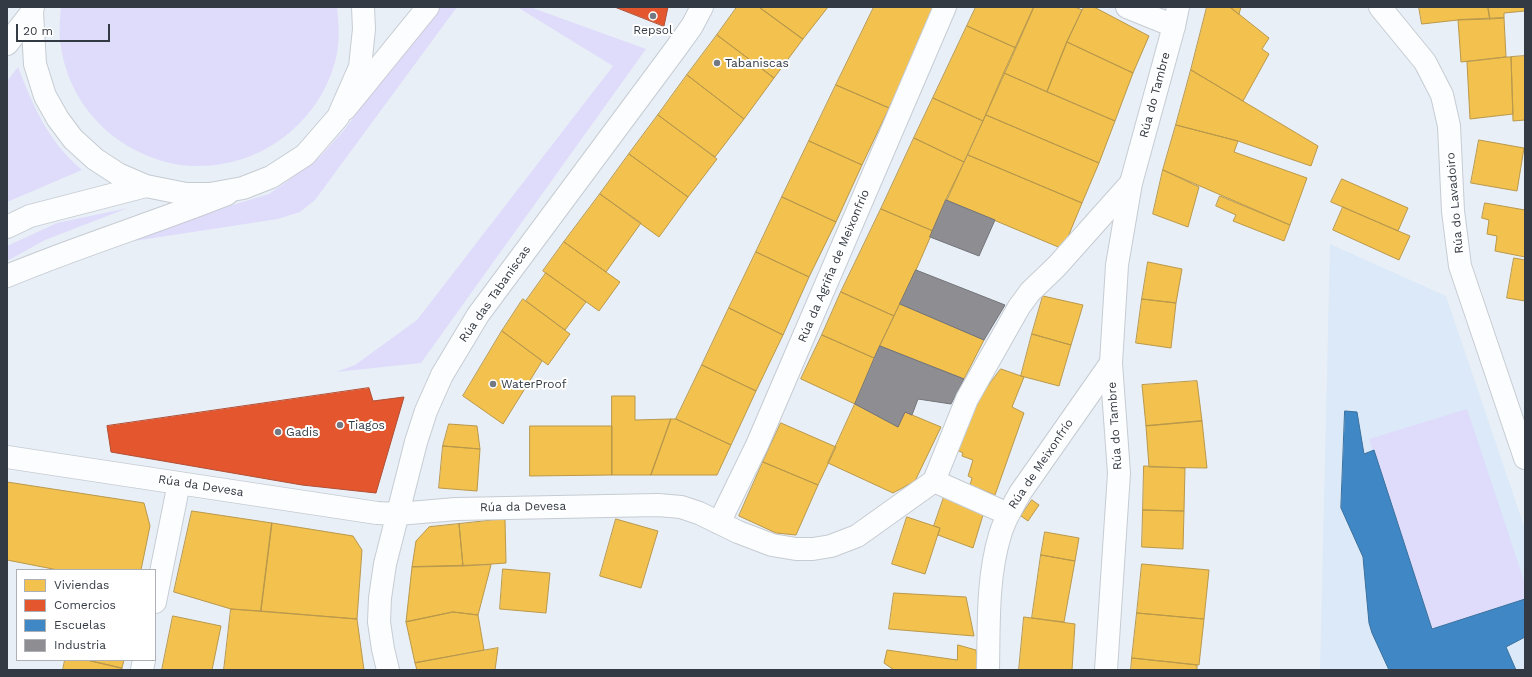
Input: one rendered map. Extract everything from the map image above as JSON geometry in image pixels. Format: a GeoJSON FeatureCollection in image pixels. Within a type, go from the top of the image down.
{"type":"FeatureCollection","features":[{"type":"Feature","properties":{"kind":"street"},"geometry":{"type":"LineString","coordinates":[[338,117],[360,66],[364,28],[363,7]]}},
{"type":"Feature","properties":{"kind":"street"},"geometry":{"type":"LineString","coordinates":[[364,28],[374,7]]}},
{"type":"Feature","properties":{"kind":"street"},"geometry":{"type":"LineString","coordinates":[[7,276],[174,215],[271,177],[305,155],[428,7]]}},
{"type":"Feature","properties":{"kind":"street","name":"Rúa das Tabaniscas"},"geometry":{"type":"LineString","coordinates":[[388,670],[379,622],[380,598],[387,557],[392,532],[416,442],[426,411],[442,375],[458,345],[478,315],[677,47],[692,26],[702,7]]}},
{"type":"Feature","properties":{"kind":"street","name":"Rúa da Agriña de Meixonfrío"},"geometry":{"type":"LineString","coordinates":[[719,523],[757,445],[945,7]]}},
{"type":"Feature","properties":{"kind":"street"},"geometry":{"type":"LineString","coordinates":[[1127,7],[1176,17]]}},
{"type":"Feature","properties":{"kind":"street","name":"Rúa do Lavadoiro"},"geometry":{"type":"LineString","coordinates":[[1380,7],[1425,62],[1442,95],[1449,126],[1453,211],[1460,266],[1525,458]]}},
{"type":"Feature","properties":{"kind":"street"},"geometry":{"type":"LineString","coordinates":[[32,10],[35,64],[45,96],[58,119],[73,139],[94,159],[118,174],[146,186],[186,194],[210,194],[243,188]]}},
{"type":"Feature","properties":{"kind":"street"},"geometry":{"type":"LineString","coordinates":[[7,44],[32,10]]}},
{"type":"Feature","properties":{"kind":"street","name":"Rúa do Tambre"},"geometry":{"type":"LineString","coordinates":[[1106,670],[1119,473],[1111,363],[1117,265],[1131,184],[1176,17]]}},
{"type":"Feature","properties":{"kind":"street","name":"Rúa do Tambre"},"geometry":{"type":"LineString","coordinates":[[934,481],[967,399],[1019,307],[1030,292],[1057,266],[1131,184]]}},
{"type":"Feature","properties":{"kind":"street"},"geometry":{"type":"LineString","coordinates":[[7,227],[30,216],[146,186]]}},
{"type":"Feature","properties":{"kind":"street","name":"Rúa de Meixonfrío"},"geometry":{"type":"LineString","coordinates":[[988,670],[992,576],[1000,533],[1008,514],[1020,493],[1111,363]]}},
{"type":"Feature","properties":{"kind":"street","name":"Rúa da Devesa"},"geometry":{"type":"LineString","coordinates":[[7,457],[377,513],[398,514],[456,509],[658,505],[680,507],[699,513],[738,532],[772,545],[796,549],[813,549],[831,546],[857,536],[934,481]]}},
{"type":"Feature","properties":{"kind":"street"},"geometry":{"type":"LineString","coordinates":[[934,481],[1008,514]]}},
{"type":"Feature","properties":{"kind":"street"},"geometry":{"type":"LineString","coordinates":[[156,597],[179,483]]}},
{"type":"Feature","properties":{"kind":"shaded area"},"geometry":{"type":"Polygon","coordinates":[[[61,7],[337,7],[339,32],[336,58],[328,81],[317,101],[303,120],[286,136],[267,148],[245,158],[223,164],[199,166],[181,165],[136,151],[116,138],[99,124],[84,106],[73,86],[65,64],[60,40],[61,7]]]}},
{"type":"Feature","properties":{"kind":"shaded area"},"geometry":{"type":"Polygon","coordinates":[[[437,7],[457,7],[315,200],[300,212],[278,219],[127,242],[216,210],[269,194],[318,159],[344,130],[437,7]]]}},
{"type":"Feature","properties":{"kind":"shaded area"},"geometry":{"type":"Polygon","coordinates":[[[517,7],[530,7],[646,49],[421,363],[336,372],[355,365],[417,320],[613,66],[517,7]]]}},
{"type":"Feature","properties":{"kind":"shaded area"},"geometry":{"type":"Polygon","coordinates":[[[18,67],[43,123],[60,147],[82,170],[7,202],[7,81],[18,67]]]}},
{"type":"Feature","properties":{"kind":"shaded area"},"geometry":{"type":"Polygon","coordinates":[[[128,208],[45,240],[7,261],[7,246],[57,223],[128,208]]]}},
{"type":"Feature","properties":{"kind":"shaded area"},"geometry":{"type":"Polygon","coordinates":[[[1330,244],[1446,296],[1525,529],[1525,670],[1320,670],[1330,244]]]}},
{"type":"Feature","properties":{"kind":"shaded area"},"geometry":{"type":"Polygon","coordinates":[[[1467,409],[1525,584],[1525,599],[1432,629],[1369,439],[1467,409]]]}},
{"type":"Feature","properties":{"kind":"building: Viviendas"},"geometry":{"type":"Polygon","coordinates":[[[737,7],[759,7],[803,39],[774,78],[717,35],[737,7]]]}},
{"type":"Feature","properties":{"kind":"building: Viviendas"},"geometry":{"type":"Polygon","coordinates":[[[759,7],[828,7],[803,39],[759,7]]]}},
{"type":"Feature","properties":{"kind":"building: Viviendas"},"geometry":{"type":"Polygon","coordinates":[[[874,7],[937,7],[889,108],[836,85],[874,7]]]}},
{"type":"Feature","properties":{"kind":"building: Viviendas"},"geometry":{"type":"Polygon","coordinates":[[[976,7],[1034,7],[1016,48],[967,26],[976,7]]]}},
{"type":"Feature","properties":{"kind":"building: Viviendas"},"geometry":{"type":"Polygon","coordinates":[[[1034,7],[1075,7],[1082,10],[1067,42],[1047,92],[1004,73],[1034,7]]]}},
{"type":"Feature","properties":{"kind":"building: Viviendas"},"geometry":{"type":"Polygon","coordinates":[[[1084,7],[1094,7],[1149,36],[1133,73],[1067,42],[1084,7]]]}},
{"type":"Feature","properties":{"kind":"building: Viviendas"},"geometry":{"type":"Polygon","coordinates":[[[1207,7],[1230,7],[1269,38],[1262,49],[1269,54],[1243,101],[1191,70],[1207,7]]]}},
{"type":"Feature","properties":{"kind":"building: Viviendas"},"geometry":{"type":"Polygon","coordinates":[[[1230,7],[1241,7],[1239,14],[1230,7]]]}},
{"type":"Feature","properties":{"kind":"building: Viviendas"},"geometry":{"type":"Polygon","coordinates":[[[1419,7],[1488,7],[1490,19],[1458,20],[1422,24],[1419,7]]]}},
{"type":"Feature","properties":{"kind":"building: Viviendas"},"geometry":{"type":"Polygon","coordinates":[[[1488,7],[1525,7],[1525,11],[1504,13],[1504,18],[1490,19],[1488,7]]]}},
{"type":"Feature","properties":{"kind":"building: Viviendas"},"geometry":{"type":"Polygon","coordinates":[[[1504,18],[1506,57],[1461,62],[1458,20],[1504,18]]]}},
{"type":"Feature","properties":{"kind":"building: Viviendas"},"geometry":{"type":"Polygon","coordinates":[[[967,26],[1016,48],[983,121],[933,98],[967,26]]]}},
{"type":"Feature","properties":{"kind":"building: Viviendas"},"geometry":{"type":"Polygon","coordinates":[[[717,35],[774,78],[744,119],[687,75],[717,35]]]}},
{"type":"Feature","properties":{"kind":"building: Viviendas"},"geometry":{"type":"Polygon","coordinates":[[[1067,42],[1133,73],[1115,121],[1047,92],[1067,42]]]}},
{"type":"Feature","properties":{"kind":"building: Viviendas"},"geometry":{"type":"Polygon","coordinates":[[[1525,56],[1525,120],[1513,121],[1511,57],[1525,56]]]}},
{"type":"Feature","properties":{"kind":"building: Viviendas"},"geometry":{"type":"Polygon","coordinates":[[[1511,57],[1513,114],[1470,119],[1467,62],[1511,57]]]}},
{"type":"Feature","properties":{"kind":"building: Viviendas"},"geometry":{"type":"Polygon","coordinates":[[[1191,70],[1318,146],[1311,166],[1238,141],[1176,125],[1191,70]]]}},
{"type":"Feature","properties":{"kind":"building: Viviendas"},"geometry":{"type":"Polygon","coordinates":[[[1004,73],[1115,121],[1099,163],[986,115],[1004,73]]]}},
{"type":"Feature","properties":{"kind":"building: Viviendas"},"geometry":{"type":"Polygon","coordinates":[[[687,75],[744,119],[715,157],[658,115],[687,75]]]}},
{"type":"Feature","properties":{"kind":"building: Viviendas"},"geometry":{"type":"Polygon","coordinates":[[[836,85],[889,108],[862,165],[809,141],[836,85]]]}},
{"type":"Feature","properties":{"kind":"building: Viviendas"},"geometry":{"type":"Polygon","coordinates":[[[933,98],[983,121],[964,162],[914,138],[933,98]]]}},
{"type":"Feature","properties":{"kind":"building: Viviendas"},"geometry":{"type":"Polygon","coordinates":[[[658,115],[717,159],[688,197],[629,154],[658,115]]]}},
{"type":"Feature","properties":{"kind":"building: Viviendas"},"geometry":{"type":"Polygon","coordinates":[[[986,115],[1099,163],[1082,203],[968,155],[986,115]]]}},
{"type":"Feature","properties":{"kind":"building: Viviendas"},"geometry":{"type":"Polygon","coordinates":[[[1176,125],[1238,141],[1234,152],[1307,178],[1290,225],[1163,170],[1176,125]]]}},
{"type":"Feature","properties":{"kind":"building: Viviendas"},"geometry":{"type":"Polygon","coordinates":[[[914,138],[964,162],[933,231],[881,209],[914,138]]]}},
{"type":"Feature","properties":{"kind":"building: Viviendas"},"geometry":{"type":"Polygon","coordinates":[[[1479,140],[1524,148],[1517,191],[1471,183],[1479,140]]]}},
{"type":"Feature","properties":{"kind":"building: Viviendas"},"geometry":{"type":"Polygon","coordinates":[[[809,141],[862,165],[836,222],[782,197],[809,141]]]}},
{"type":"Feature","properties":{"kind":"building: Viviendas"},"geometry":{"type":"Polygon","coordinates":[[[629,154],[688,197],[659,237],[600,194],[629,154]]]}},
{"type":"Feature","properties":{"kind":"building: Viviendas"},"geometry":{"type":"Polygon","coordinates":[[[968,155],[1082,203],[1063,249],[946,200],[968,155]]]}},
{"type":"Feature","properties":{"kind":"building: Viviendas"},"geometry":{"type":"Polygon","coordinates":[[[1163,170],[1199,187],[1188,227],[1153,214],[1163,170]]]}},
{"type":"Feature","properties":{"kind":"building: Viviendas"},"geometry":{"type":"Polygon","coordinates":[[[1342,179],[1408,208],[1398,231],[1331,202],[1342,179]]]}},
{"type":"Feature","properties":{"kind":"building: Viviendas"},"geometry":{"type":"Polygon","coordinates":[[[600,194],[641,223],[606,272],[564,242],[600,194]]]}},
{"type":"Feature","properties":{"kind":"building: Viviendas"},"geometry":{"type":"Polygon","coordinates":[[[1220,196],[1290,225],[1284,241],[1233,221],[1236,215],[1216,206],[1220,196]]]}},
{"type":"Feature","properties":{"kind":"building: Viviendas"},"geometry":{"type":"Polygon","coordinates":[[[782,197],[836,222],[809,277],[756,252],[782,197]]]}},
{"type":"Feature","properties":{"kind":"building: Viviendas"},"geometry":{"type":"Polygon","coordinates":[[[1485,203],[1525,210],[1525,257],[1495,251],[1497,236],[1487,234],[1489,220],[1482,218],[1485,203]]]}},
{"type":"Feature","properties":{"kind":"building: Viviendas"},"geometry":{"type":"Polygon","coordinates":[[[1343,207],[1410,236],[1399,260],[1333,230],[1343,207]]]}},
{"type":"Feature","properties":{"kind":"building: Viviendas"},"geometry":{"type":"Polygon","coordinates":[[[881,209],[933,231],[894,316],[841,292],[881,209]]]}},
{"type":"Feature","properties":{"kind":"building: Viviendas"},"geometry":{"type":"Polygon","coordinates":[[[564,242],[620,282],[599,311],[543,271],[564,242]]]}},
{"type":"Feature","properties":{"kind":"building: Viviendas"},"geometry":{"type":"Polygon","coordinates":[[[756,252],[809,277],[783,335],[729,308],[756,252]]]}},
{"type":"Feature","properties":{"kind":"building: Viviendas"},"geometry":{"type":"Polygon","coordinates":[[[1514,258],[1525,260],[1525,301],[1507,298],[1514,258]]]}},
{"type":"Feature","properties":{"kind":"building: Viviendas"},"geometry":{"type":"Polygon","coordinates":[[[1148,262],[1182,269],[1176,303],[1142,299],[1148,262]]]}},
{"type":"Feature","properties":{"kind":"building: Viviendas"},"geometry":{"type":"Polygon","coordinates":[[[546,273],[586,302],[565,330],[526,301],[546,273]]]}},
{"type":"Feature","properties":{"kind":"building: Viviendas"},"geometry":{"type":"Polygon","coordinates":[[[841,292],[894,316],[874,358],[822,335],[841,292]]]}},
{"type":"Feature","properties":{"kind":"building: Viviendas"},"geometry":{"type":"Polygon","coordinates":[[[1043,296],[1083,305],[1071,345],[1032,334],[1043,296]]]}},
{"type":"Feature","properties":{"kind":"building: Viviendas"},"geometry":{"type":"Polygon","coordinates":[[[523,299],[570,334],[548,365],[502,331],[523,299]]]}},
{"type":"Feature","properties":{"kind":"building: Viviendas"},"geometry":{"type":"Polygon","coordinates":[[[1142,299],[1176,303],[1171,348],[1136,343],[1142,299]]]}},
{"type":"Feature","properties":{"kind":"building: Viviendas"},"geometry":{"type":"Polygon","coordinates":[[[900,304],[984,340],[964,379],[880,346],[900,304]]]}},
{"type":"Feature","properties":{"kind":"building: Viviendas"},"geometry":{"type":"Polygon","coordinates":[[[729,308],[783,335],[756,391],[702,365],[729,308]]]}},
{"type":"Feature","properties":{"kind":"building: Viviendas"},"geometry":{"type":"Polygon","coordinates":[[[502,331],[542,361],[503,424],[463,396],[502,331]]]}},
{"type":"Feature","properties":{"kind":"building: Viviendas"},"geometry":{"type":"Polygon","coordinates":[[[1032,334],[1071,345],[1059,386],[1021,376],[1032,334]]]}},
{"type":"Feature","properties":{"kind":"building: Viviendas"},"geometry":{"type":"Polygon","coordinates":[[[822,335],[874,358],[855,404],[801,379],[822,335]]]}},
{"type":"Feature","properties":{"kind":"building: Viviendas"},"geometry":{"type":"Polygon","coordinates":[[[702,365],[756,391],[731,445],[676,419],[702,365]]]}},
{"type":"Feature","properties":{"kind":"building: Viviendas"},"geometry":{"type":"Polygon","coordinates":[[[1001,369],[1024,377],[1012,407],[1024,413],[995,495],[970,485],[972,478],[968,476],[973,460],[962,456],[963,453],[957,450],[968,419],[981,395],[1001,369]]]}},
{"type":"Feature","properties":{"kind":"building: Viviendas"},"geometry":{"type":"Polygon","coordinates":[[[1197,381],[1202,421],[1146,426],[1142,385],[1197,381]]]}},
{"type":"Feature","properties":{"kind":"building: Viviendas"},"geometry":{"type":"Polygon","coordinates":[[[612,396],[635,396],[635,420],[671,419],[651,475],[612,475],[612,396]]]}},
{"type":"Feature","properties":{"kind":"building: Viviendas"},"geometry":{"type":"Polygon","coordinates":[[[855,404],[898,427],[905,412],[941,427],[915,481],[893,493],[828,463],[855,404]]]}},
{"type":"Feature","properties":{"kind":"building: Viviendas"},"geometry":{"type":"Polygon","coordinates":[[[671,419],[676,419],[731,445],[717,475],[651,475],[671,419]]]}},
{"type":"Feature","properties":{"kind":"building: Viviendas"},"geometry":{"type":"Polygon","coordinates":[[[1202,421],[1207,468],[1149,467],[1146,426],[1202,421]]]}},
{"type":"Feature","properties":{"kind":"building: Viviendas"},"geometry":{"type":"Polygon","coordinates":[[[781,423],[836,447],[818,485],[763,462],[781,423]]]}},
{"type":"Feature","properties":{"kind":"building: Viviendas"},"geometry":{"type":"Polygon","coordinates":[[[449,424],[477,426],[480,449],[443,446],[449,424]]]}},
{"type":"Feature","properties":{"kind":"building: Viviendas"},"geometry":{"type":"Polygon","coordinates":[[[530,426],[612,426],[612,475],[530,476],[530,426]]]}},
{"type":"Feature","properties":{"kind":"building: Viviendas"},"geometry":{"type":"Polygon","coordinates":[[[443,446],[480,449],[477,491],[439,488],[443,446]]]}},
{"type":"Feature","properties":{"kind":"building: Viviendas"},"geometry":{"type":"Polygon","coordinates":[[[763,462],[818,485],[796,535],[776,533],[739,516],[763,462]]]}},
{"type":"Feature","properties":{"kind":"building: Viviendas"},"geometry":{"type":"Polygon","coordinates":[[[1144,466],[1185,468],[1184,511],[1143,510],[1144,466]]]}},
{"type":"Feature","properties":{"kind":"building: Viviendas"},"geometry":{"type":"Polygon","coordinates":[[[7,482],[144,503],[150,526],[141,569],[53,569],[7,560],[7,482]]]}},
{"type":"Feature","properties":{"kind":"building: Viviendas"},"geometry":{"type":"Polygon","coordinates":[[[944,497],[983,515],[973,548],[938,535],[940,528],[934,526],[944,497]]]}},
{"type":"Feature","properties":{"kind":"building: Viviendas"},"geometry":{"type":"Polygon","coordinates":[[[1032,500],[1039,505],[1028,521],[1021,516],[1032,500]]]}},
{"type":"Feature","properties":{"kind":"building: Viviendas"},"geometry":{"type":"Polygon","coordinates":[[[1143,510],[1184,511],[1183,549],[1142,547],[1143,510]]]}},
{"type":"Feature","properties":{"kind":"building: Viviendas"},"geometry":{"type":"Polygon","coordinates":[[[192,511],[272,523],[261,611],[231,609],[174,592],[192,511]]]}},
{"type":"Feature","properties":{"kind":"building: Viviendas"},"geometry":{"type":"Polygon","coordinates":[[[907,517],[940,528],[925,574],[892,564],[907,517]]]}},
{"type":"Feature","properties":{"kind":"building: Viviendas"},"geometry":{"type":"Polygon","coordinates":[[[505,519],[506,563],[463,566],[459,524],[505,519]]]}},
{"type":"Feature","properties":{"kind":"building: Viviendas"},"geometry":{"type":"Polygon","coordinates":[[[616,519],[658,531],[641,588],[600,576],[616,519]]]}},
{"type":"Feature","properties":{"kind":"building: Viviendas"},"geometry":{"type":"Polygon","coordinates":[[[272,523],[353,536],[362,550],[357,619],[261,611],[272,523]]]}},
{"type":"Feature","properties":{"kind":"building: Viviendas"},"geometry":{"type":"Polygon","coordinates":[[[459,524],[463,566],[412,567],[416,541],[429,527],[459,524]]]}},
{"type":"Feature","properties":{"kind":"building: Viviendas"},"geometry":{"type":"Polygon","coordinates":[[[1045,532],[1079,538],[1075,561],[1041,555],[1045,532]]]}},
{"type":"Feature","properties":{"kind":"building: Viviendas"},"geometry":{"type":"Polygon","coordinates":[[[1041,555],[1075,561],[1064,622],[1032,618],[1041,555]]]}},
{"type":"Feature","properties":{"kind":"building: Viviendas"},"geometry":{"type":"Polygon","coordinates":[[[1142,564],[1209,570],[1204,619],[1137,613],[1142,564]]]}},
{"type":"Feature","properties":{"kind":"building: Viviendas"},"geometry":{"type":"Polygon","coordinates":[[[491,565],[478,615],[453,612],[406,622],[412,567],[491,565]]]}},
{"type":"Feature","properties":{"kind":"building: Viviendas"},"geometry":{"type":"Polygon","coordinates":[[[503,569],[550,573],[546,613],[500,609],[503,569]]]}},
{"type":"Feature","properties":{"kind":"building: Viviendas"},"geometry":{"type":"Polygon","coordinates":[[[894,593],[966,597],[974,636],[889,629],[894,593]]]}},
{"type":"Feature","properties":{"kind":"building: Viviendas"},"geometry":{"type":"Polygon","coordinates":[[[231,609],[357,619],[364,670],[224,670],[231,609]]]}},
{"type":"Feature","properties":{"kind":"building: Viviendas"},"geometry":{"type":"Polygon","coordinates":[[[453,612],[478,615],[484,650],[415,663],[406,622],[453,612]]]}},
{"type":"Feature","properties":{"kind":"building: Viviendas"},"geometry":{"type":"Polygon","coordinates":[[[1137,613],[1204,619],[1199,665],[1132,658],[1137,613]]]}},
{"type":"Feature","properties":{"kind":"building: Viviendas"},"geometry":{"type":"Polygon","coordinates":[[[173,616],[221,626],[212,670],[162,670],[173,616]]]}},
{"type":"Feature","properties":{"kind":"building: Viviendas"},"geometry":{"type":"Polygon","coordinates":[[[1024,617],[1075,624],[1072,670],[1019,670],[1024,617]]]}},
{"type":"Feature","properties":{"kind":"building: Viviendas"},"geometry":{"type":"Polygon","coordinates":[[[958,645],[976,650],[978,670],[894,670],[884,663],[887,650],[957,660],[958,645]]]}},
{"type":"Feature","properties":{"kind":"building: Viviendas"},"geometry":{"type":"Polygon","coordinates":[[[498,648],[495,670],[417,670],[415,663],[498,648]]]}},
{"type":"Feature","properties":{"kind":"building: Viviendas"},"geometry":{"type":"Polygon","coordinates":[[[1132,658],[1197,665],[1197,670],[1131,670],[1132,658]]]}},
{"type":"Feature","properties":{"kind":"building: Viviendas"},"geometry":{"type":"Polygon","coordinates":[[[65,661],[91,661],[122,668],[122,670],[63,670],[65,661]]]}},
{"type":"Feature","properties":{"kind":"building: Viviendas"},"geometry":{"type":"Polygon","coordinates":[[[91,661],[124,661],[122,668],[91,661]]]}},
{"type":"Feature","properties":{"kind":"building: Comercios","name":"Repsol"},"geometry":{"type":"Polygon","coordinates":[[[615,7],[668,7],[664,26],[615,7]]]}},
{"type":"Feature","properties":{"kind":"building: Comercios"},"geometry":{"type":"Polygon","coordinates":[[[369,388],[373,401],[404,397],[376,493],[302,485],[111,452],[107,426],[369,388]]]}},
{"type":"Feature","properties":{"kind":"building: Escuelas"},"geometry":{"type":"Polygon","coordinates":[[[1345,411],[1357,412],[1364,454],[1374,450],[1432,629],[1525,599],[1525,637],[1506,647],[1516,670],[1389,670],[1369,623],[1363,557],[1341,508],[1345,411]]]}},
{"type":"Feature","properties":{"kind":"building: Industria"},"geometry":{"type":"Polygon","coordinates":[[[946,200],[995,220],[979,256],[930,237],[946,200]]]}},
{"type":"Feature","properties":{"kind":"building: Industria"},"geometry":{"type":"Polygon","coordinates":[[[916,270],[1005,305],[984,340],[900,304],[916,270]]]}},
{"type":"Feature","properties":{"kind":"building: Industria"},"geometry":{"type":"Polygon","coordinates":[[[880,346],[964,379],[951,404],[918,399],[912,415],[905,412],[898,427],[855,404],[880,346]]]}},
{"type":"Feature","properties":{"kind":"place","name":"Repsol"},"geometry":{"type":"Point","coordinates":[653,16]}},
{"type":"Feature","properties":{"kind":"place","name":"Tabaniscas"},"geometry":{"type":"Point","coordinates":[717,63]}},
{"type":"Feature","properties":{"kind":"place","name":"WaterProof"},"geometry":{"type":"Point","coordinates":[493,384]}},
{"type":"Feature","properties":{"kind":"place","name":"Tiagos"},"geometry":{"type":"Point","coordinates":[340,425]}},
{"type":"Feature","properties":{"kind":"place","name":"Gadis"},"geometry":{"type":"Point","coordinates":[278,432]}}]}
